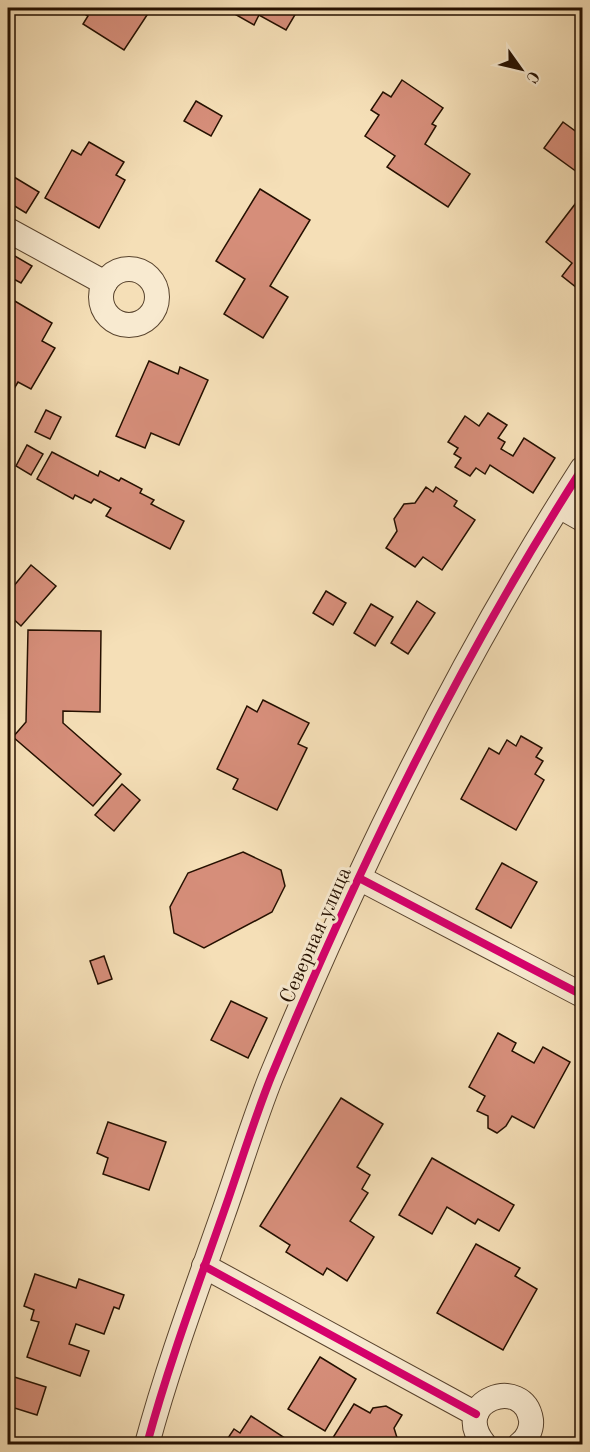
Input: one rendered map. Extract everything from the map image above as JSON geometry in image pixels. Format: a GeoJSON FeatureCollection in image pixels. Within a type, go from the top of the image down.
{"type":"FeatureCollection","features":[{"type":"Feature","properties":{"kind":"street"},"geometry":{"type":"LineString","coordinates":[[8,230],[105,283]]}},
{"type":"Feature","properties":{"kind":"street","name":"Северная улица"},"geometry":{"type":"LineString","coordinates":[[147,1444],[162,1387],[270,1079],[359,878],[454,685],[582,469]]}},
{"type":"Feature","properties":{"kind":"street"},"geometry":{"type":"LineString","coordinates":[[559,506],[582,519]]}},
{"type":"Feature","properties":{"kind":"street"},"geometry":{"type":"LineString","coordinates":[[359,878],[582,995]]}},
{"type":"Feature","properties":{"kind":"street"},"geometry":{"type":"LineString","coordinates":[[204,1266],[476,1414]]}},
{"type":"Feature","properties":{"kind":"street"},"geometry":{"type":"LineString","coordinates":[[484,1444],[477,1435],[474,1425],[476,1414],[491,1398],[502,1395],[522,1402],[528,1412],[531,1422],[529,1433],[520,1444]]}},
{"type":"Feature","properties":{"kind":"building"},"geometry":{"type":"Polygon","coordinates":[[[78,8],[151,9],[124,50],[83,24],[88,16],[78,8]]]}},
{"type":"Feature","properties":{"kind":"building"},"geometry":{"type":"Polygon","coordinates":[[[224,8],[299,8],[286,30],[259,15],[254,25],[224,8]]]}},
{"type":"Feature","properties":{"kind":"building"},"geometry":{"type":"Polygon","coordinates":[[[402,80],[443,108],[432,124],[436,126],[425,144],[470,174],[448,207],[387,167],[395,156],[365,136],[379,115],[371,110],[383,92],[391,97],[402,80]]]}},
{"type":"Feature","properties":{"kind":"building"},"geometry":{"type":"Polygon","coordinates":[[[196,101],[222,116],[211,136],[184,121],[196,101]]]}},
{"type":"Feature","properties":{"kind":"building"},"geometry":{"type":"Polygon","coordinates":[[[563,122],[582,136],[582,164],[577,172],[544,148],[563,122]]]}},
{"type":"Feature","properties":{"kind":"building"},"geometry":{"type":"Polygon","coordinates":[[[89,142],[124,162],[116,175],[125,180],[99,228],[45,198],[72,150],[81,155],[89,142]]]}},
{"type":"Feature","properties":{"kind":"building"},"geometry":{"type":"Polygon","coordinates":[[[14,177],[39,192],[26,213],[8,202],[8,187],[14,177]]]}},
{"type":"Feature","properties":{"kind":"building"},"geometry":{"type":"Polygon","coordinates":[[[260,189],[310,220],[270,286],[288,297],[263,338],[224,314],[245,279],[216,261],[260,189]]]}},
{"type":"Feature","properties":{"kind":"building"},"geometry":{"type":"Polygon","coordinates":[[[579,199],[582,202],[582,292],[562,276],[572,263],[546,242],[579,199]]]}},
{"type":"Feature","properties":{"kind":"building"},"geometry":{"type":"Polygon","coordinates":[[[8,252],[32,266],[21,283],[8,276],[8,252]]]}},
{"type":"Feature","properties":{"kind":"building"},"geometry":{"type":"Polygon","coordinates":[[[8,297],[52,323],[42,341],[55,348],[31,389],[18,382],[8,399],[8,297]]]}},
{"type":"Feature","properties":{"kind":"building"},"geometry":{"type":"Polygon","coordinates":[[[149,361],[178,374],[180,367],[208,380],[179,445],[151,433],[145,448],[116,436],[149,361]]]}},
{"type":"Feature","properties":{"kind":"building"},"geometry":{"type":"Polygon","coordinates":[[[46,410],[61,417],[50,439],[35,432],[46,410]]]}},
{"type":"Feature","properties":{"kind":"building"},"geometry":{"type":"Polygon","coordinates":[[[488,413],[507,425],[498,438],[505,442],[501,449],[513,456],[524,438],[555,458],[533,493],[490,465],[485,474],[476,468],[470,476],[455,467],[461,458],[454,454],[458,448],[448,442],[465,416],[479,426],[488,413]]]}},
{"type":"Feature","properties":{"kind":"building"},"geometry":{"type":"Polygon","coordinates":[[[27,445],[43,454],[31,475],[16,466],[27,445]]]}},
{"type":"Feature","properties":{"kind":"building"},"geometry":{"type":"Polygon","coordinates":[[[52,452],[98,476],[100,471],[119,481],[121,478],[142,489],[140,493],[154,500],[151,504],[184,521],[170,549],[106,516],[111,508],[94,499],[91,503],[75,495],[73,499],[37,479],[52,452]]]}},
{"type":"Feature","properties":{"kind":"building"},"geometry":{"type":"Polygon","coordinates":[[[426,487],[433,492],[436,487],[457,501],[454,506],[475,520],[442,570],[423,557],[415,567],[386,548],[397,531],[394,519],[404,504],[415,503],[426,487]]]}},
{"type":"Feature","properties":{"kind":"building"},"geometry":{"type":"Polygon","coordinates":[[[31,565],[56,586],[21,626],[8,614],[8,593],[31,565]]]}},
{"type":"Feature","properties":{"kind":"building"},"geometry":{"type":"Polygon","coordinates":[[[326,591],[346,603],[333,625],[313,613],[326,591]]]}},
{"type":"Feature","properties":{"kind":"building"},"geometry":{"type":"Polygon","coordinates":[[[417,601],[435,613],[408,654],[391,643],[417,601]]]}},
{"type":"Feature","properties":{"kind":"building"},"geometry":{"type":"Polygon","coordinates":[[[371,604],[393,617],[375,646],[354,633],[371,604]]]}},
{"type":"Feature","properties":{"kind":"building"},"geometry":{"type":"Polygon","coordinates":[[[28,630],[101,631],[100,712],[63,711],[63,723],[121,774],[93,806],[13,737],[26,722],[28,630]]]}},
{"type":"Feature","properties":{"kind":"building"},"geometry":{"type":"Polygon","coordinates":[[[263,700],[309,723],[298,744],[307,748],[277,810],[233,789],[238,779],[217,769],[247,706],[257,712],[263,700]]]}},
{"type":"Feature","properties":{"kind":"building"},"geometry":{"type":"Polygon","coordinates":[[[521,736],[542,748],[536,757],[543,761],[535,774],[544,780],[516,830],[461,799],[489,748],[499,754],[507,740],[516,746],[521,736]]]}},
{"type":"Feature","properties":{"kind":"building"},"geometry":{"type":"Polygon","coordinates":[[[122,784],[140,800],[114,831],[95,815],[122,784]]]}},
{"type":"Feature","properties":{"kind":"building"},"geometry":{"type":"Polygon","coordinates":[[[243,852],[281,870],[285,886],[272,912],[204,948],[174,933],[170,907],[188,873],[243,852]]]}},
{"type":"Feature","properties":{"kind":"building"},"geometry":{"type":"Polygon","coordinates":[[[502,863],[537,882],[511,928],[476,909],[502,863]]]}},
{"type":"Feature","properties":{"kind":"building"},"geometry":{"type":"Polygon","coordinates":[[[104,956],[112,979],[98,984],[90,961],[104,956]]]}},
{"type":"Feature","properties":{"kind":"building"},"geometry":{"type":"Polygon","coordinates":[[[231,1001],[267,1018],[248,1058],[211,1040],[231,1001]]]}},
{"type":"Feature","properties":{"kind":"building"},"geometry":{"type":"Polygon","coordinates":[[[498,1033],[516,1043],[512,1051],[534,1063],[543,1047],[570,1062],[534,1128],[512,1116],[506,1126],[497,1133],[488,1128],[488,1116],[477,1111],[485,1096],[469,1087],[498,1033]]]}},
{"type":"Feature","properties":{"kind":"building"},"geometry":{"type":"Polygon","coordinates":[[[341,1098],[383,1124],[357,1167],[370,1175],[362,1189],[368,1193],[350,1221],[374,1237],[347,1281],[327,1268],[323,1275],[286,1252],[290,1245],[260,1226],[341,1098]]]}},
{"type":"Feature","properties":{"kind":"building"},"geometry":{"type":"Polygon","coordinates":[[[108,1122],[166,1142],[149,1190],[103,1174],[108,1158],[97,1153],[108,1122]]]}},
{"type":"Feature","properties":{"kind":"building"},"geometry":{"type":"Polygon","coordinates":[[[432,1158],[514,1205],[499,1231],[478,1219],[475,1224],[447,1207],[432,1234],[399,1215],[432,1158]]]}},
{"type":"Feature","properties":{"kind":"building"},"geometry":{"type":"Polygon","coordinates":[[[476,1244],[520,1268],[515,1276],[537,1289],[503,1350],[437,1313],[476,1244]]]}},
{"type":"Feature","properties":{"kind":"building"},"geometry":{"type":"Polygon","coordinates":[[[35,1274],[76,1288],[79,1279],[124,1295],[119,1309],[114,1307],[104,1334],[76,1324],[69,1344],[89,1351],[80,1376],[27,1357],[39,1322],[31,1320],[34,1310],[24,1306],[35,1274]]]}},
{"type":"Feature","properties":{"kind":"building"},"geometry":{"type":"Polygon","coordinates":[[[320,1357],[356,1379],[325,1431],[288,1409],[320,1357]]]}},
{"type":"Feature","properties":{"kind":"building"},"geometry":{"type":"Polygon","coordinates":[[[8,1375],[46,1387],[37,1415],[8,1406],[8,1375]]]}},
{"type":"Feature","properties":{"kind":"building"},"geometry":{"type":"Polygon","coordinates":[[[354,1404],[370,1413],[373,1408],[386,1406],[402,1415],[394,1428],[399,1444],[329,1444],[354,1404]]]}},
{"type":"Feature","properties":{"kind":"building"},"geometry":{"type":"Polygon","coordinates":[[[251,1416],[294,1444],[224,1444],[234,1429],[240,1433],[251,1416]]]}},
{"type":"Feature","properties":{"kind":"cycle path"},"geometry":{"type":"LineString","coordinates":[[147,1444],[173,1357],[258,1111],[304,998],[375,843],[452,690],[537,541],[582,469]]}},
{"type":"Feature","properties":{"kind":"cycle path"},"geometry":{"type":"LineString","coordinates":[[359,878],[582,995]]}},
{"type":"Feature","properties":{"kind":"cycle path"},"geometry":{"type":"LineString","coordinates":[[204,1266],[476,1414]]}}]}
